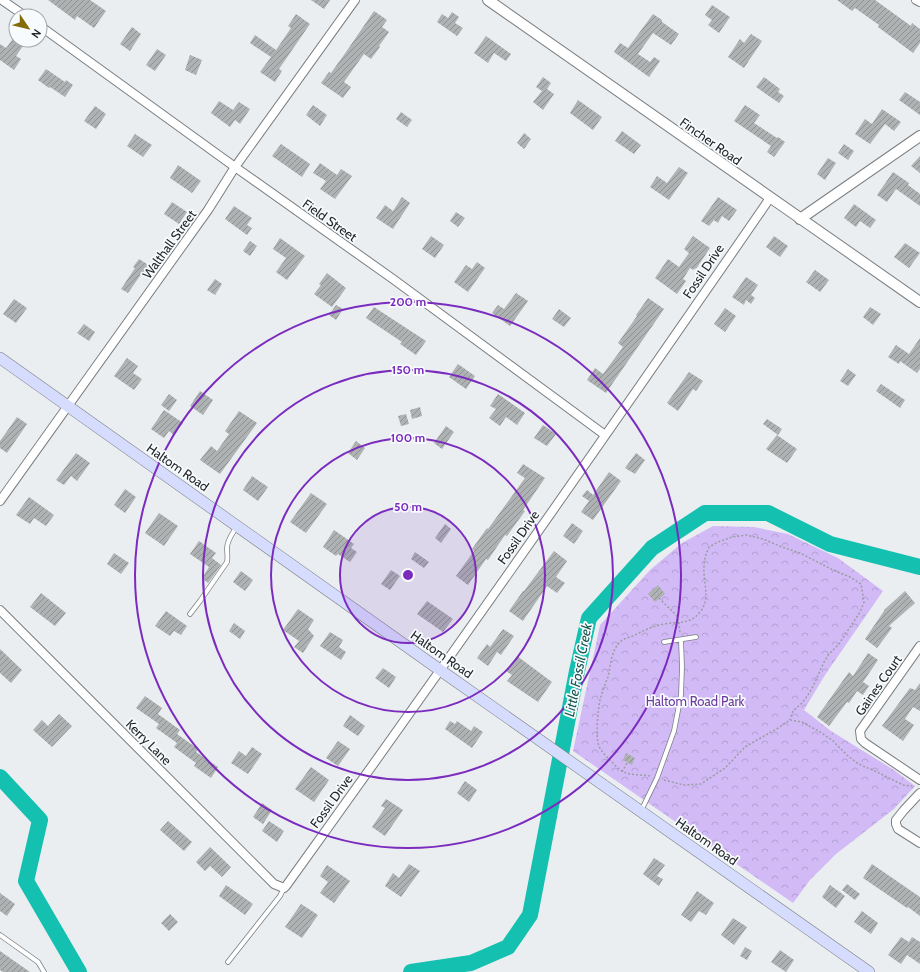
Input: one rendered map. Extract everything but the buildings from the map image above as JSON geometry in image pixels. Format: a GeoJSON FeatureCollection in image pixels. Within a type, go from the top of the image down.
{"type":"FeatureCollection","features":[{"type":"Feature","properties":{"kind":"main road","name":"Haltom Road"},"geometry":{"type":"LineString","coordinates":[[0,358],[869,972]]}},
{"type":"Feature","properties":{"kind":"street"},"geometry":{"type":"LineString","coordinates":[[2,0],[14,8]]}},
{"type":"Feature","properties":{"kind":"street","name":"Walthall Street"},"geometry":{"type":"LineString","coordinates":[[0,500],[208,210],[235,167],[354,0]]}},
{"type":"Feature","properties":{"kind":"street","name":"Fincher Road"},"geometry":{"type":"LineString","coordinates":[[488,0],[920,302]]}},
{"type":"Feature","properties":{"kind":"street"},"geometry":{"type":"LineString","coordinates":[[916,0],[920,2]]}},
{"type":"Feature","properties":{"kind":"street","name":"Field Street"},"geometry":{"type":"LineString","coordinates":[[48,32],[393,279],[605,435]]}},
{"type":"Feature","properties":{"kind":"street"},"geometry":{"type":"LineString","coordinates":[[800,219],[920,136]]}},
{"type":"Feature","properties":{"kind":"street","name":"Fossil Drive"},"geometry":{"type":"LineString","coordinates":[[284,888],[440,670],[770,198]]}},
{"type":"Feature","properties":{"kind":"street","name":"Kerry Lane"},"geometry":{"type":"LineString","coordinates":[[0,610],[274,884],[284,888]]}},
{"type":"Feature","properties":{"kind":"street","name":"Gaines Court"},"geometry":{"type":"LineString","coordinates":[[918,783],[861,740],[860,731],[920,646]]}},
{"type":"Feature","properties":{"kind":"street"},"geometry":{"type":"LineString","coordinates":[[920,793],[896,820],[898,829],[920,843]]}},
{"type":"Feature","properties":{"kind":"lane"},"geometry":{"type":"LineString","coordinates":[[190,614],[227,562],[228,540],[237,526]]}},
{"type":"Feature","properties":{"kind":"lane"},"geometry":{"type":"LineString","coordinates":[[664,642],[696,638]]}},
{"type":"Feature","properties":{"kind":"lane"},"geometry":{"type":"LineString","coordinates":[[641,811],[657,778],[674,731],[681,696],[681,640]]}},
{"type":"Feature","properties":{"kind":"lane"},"geometry":{"type":"LineString","coordinates":[[228,962],[280,896],[284,888]]}},
{"type":"Feature","properties":{"kind":"lane"},"geometry":{"type":"LineString","coordinates":[[0,935],[38,962],[44,972]]}},
{"type":"Feature","properties":{"kind":"path"},"geometry":{"type":"LineString","coordinates":[[746,535],[763,539],[800,553],[850,577],[861,584],[864,602],[860,612],[839,644],[829,654],[810,692],[802,703],[793,711],[790,720],[745,747],[724,768],[701,784],[684,786],[640,774],[630,775],[622,772],[599,747],[597,738],[600,700],[610,669],[613,652],[618,645],[624,639],[644,630],[665,624],[686,622],[693,619],[701,611],[705,601],[706,591],[704,560],[709,547],[732,537],[746,535]]}},
{"type":"Feature","properties":{"kind":"path"},"geometry":{"type":"LineString","coordinates":[[659,598],[677,616],[680,623],[681,640]]}},
{"type":"Feature","properties":{"kind":"path"},"geometry":{"type":"LineString","coordinates":[[790,720],[802,722],[820,732],[832,740],[857,763],[865,767],[904,785],[918,783]]}},
{"type":"Feature","properties":{"kind":"path"},"geometry":{"type":"LineString","coordinates":[[622,772],[628,763]]}},
{"type":"Feature","properties":{"kind":"green space","name":"Haltom Road Park"},"geometry":{"type":"Polygon","coordinates":[[[713,526],[754,527],[788,534],[838,558],[883,591],[825,675],[804,710],[831,731],[894,770],[915,786],[894,809],[836,854],[810,880],[793,903],[573,751],[600,625],[650,570],[682,543],[713,526]]]}},
{"type":"Feature","properties":{"kind":"waterway","name":"Little Fossil Creek"},"geometry":{"type":"LineString","coordinates":[[411,972],[471,963],[508,947],[530,915],[577,671],[589,618],[652,548],[705,513],[768,513],[830,544],[920,567]]}},
{"type":"Feature","properties":{"kind":"waterway","name":"Little Fossil Creek"},"geometry":{"type":"LineString","coordinates":[[0,777],[40,820],[26,881],[79,972]]}}]}
